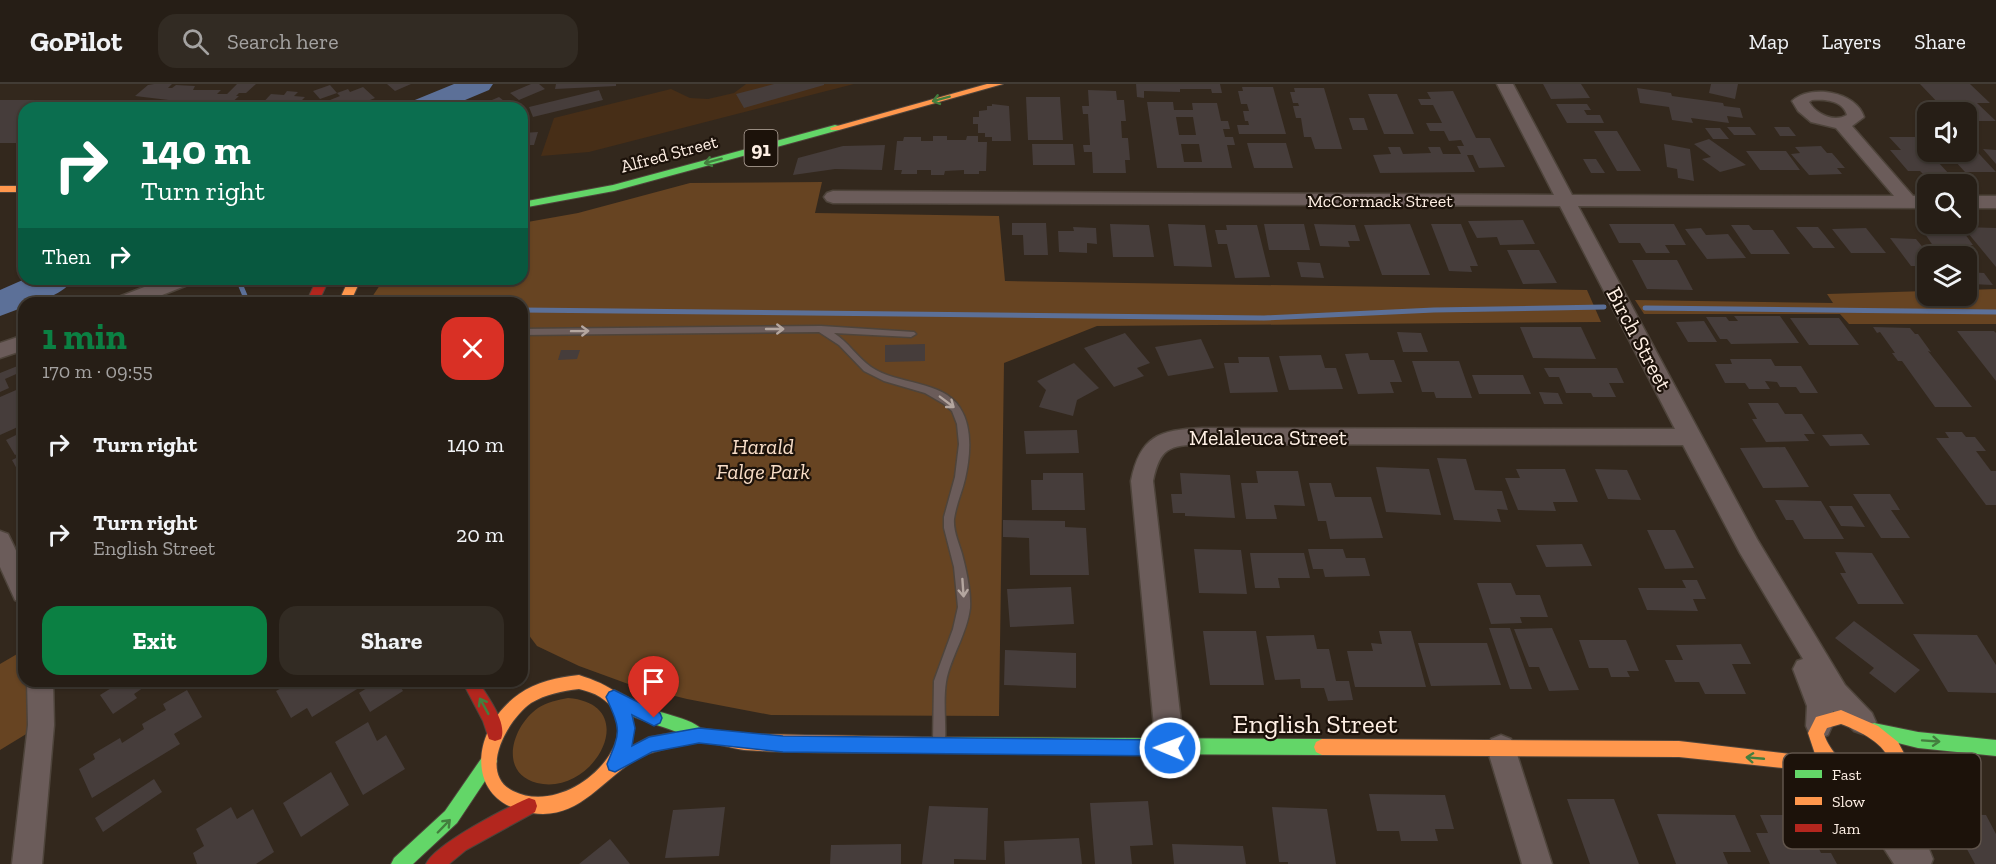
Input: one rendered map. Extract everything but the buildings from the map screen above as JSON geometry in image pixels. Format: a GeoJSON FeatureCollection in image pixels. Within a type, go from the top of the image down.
{"type":"FeatureCollection","features":[{"type":"Feature","properties":{"kind":"street","name":"Alfred Street"},"geometry":{"type":"LineString","coordinates":[[528,204],[614,188],[998,84]]}},
{"type":"Feature","properties":{"kind":"street","name":"Birch Street"},"geometry":{"type":"LineString","coordinates":[[1505,84],[1690,437],[1775,593],[1817,658],[1829,687],[1854,716],[1871,728]]}},
{"type":"Feature","properties":{"kind":"street"},"geometry":{"type":"LineString","coordinates":[[1841,123],[1908,202]]}},
{"type":"Feature","properties":{"kind":"street"},"geometry":{"type":"LineString","coordinates":[[0,189],[18,189]]}},
{"type":"Feature","properties":{"kind":"street","name":"McCormack Street"},"geometry":{"type":"LineString","coordinates":[[833,197],[1917,202]]}},
{"type":"Feature","properties":{"kind":"street"},"geometry":{"type":"LineString","coordinates":[[1977,202],[1996,202]]}},
{"type":"Feature","properties":{"kind":"street"},"geometry":{"type":"LineString","coordinates":[[138,297],[168,285]]}},
{"type":"Feature","properties":{"kind":"street"},"geometry":{"type":"LineString","coordinates":[[0,351],[18,344]]}},
{"type":"Feature","properties":{"kind":"street","name":"Melaleuca Street"},"geometry":{"type":"LineString","coordinates":[[1170,748],[1142,481],[1145,459],[1157,444],[1178,437],[1202,436],[1690,437]]}},
{"type":"Feature","properties":{"kind":"street"},"geometry":{"type":"LineString","coordinates":[[0,541],[18,580]]}},
{"type":"Feature","properties":{"kind":"street","name":"Birch Street"},"geometry":{"type":"LineString","coordinates":[[1775,593],[1820,706],[1813,733]]}},
{"type":"Feature","properties":{"kind":"street"},"geometry":{"type":"LineString","coordinates":[[489,761],[492,777],[500,790],[512,801],[529,806],[548,807],[568,802],[586,793],[603,780],[615,764],[624,746],[626,728],[623,711],[614,697],[604,689],[579,682],[549,686],[528,684]]}},
{"type":"Feature","properties":{"kind":"street"},"geometry":{"type":"LineString","coordinates":[[400,864],[428,842],[470,795],[489,761],[495,734],[504,718],[517,705],[549,686]]}},
{"type":"Feature","properties":{"kind":"street"},"geometry":{"type":"LineString","coordinates":[[27,864],[41,725],[40,687]]}},
{"type":"Feature","properties":{"kind":"street"},"geometry":{"type":"LineString","coordinates":[[473,687],[491,719],[495,734]]}},
{"type":"Feature","properties":{"kind":"street","name":"English Street"},"geometry":{"type":"LineString","coordinates":[[614,697],[639,712],[686,728],[699,735]]}},
{"type":"Feature","properties":{"kind":"street"},"geometry":{"type":"LineString","coordinates":[[1823,753],[1813,733],[1826,720],[1841,717],[1871,728],[1918,740],[1996,748]]}},
{"type":"Feature","properties":{"kind":"street"},"geometry":{"type":"LineString","coordinates":[[1871,728],[1886,740],[1894,753]]}},
{"type":"Feature","properties":{"kind":"street","name":"English Street"},"geometry":{"type":"LineString","coordinates":[[615,764],[649,745],[699,735],[783,744],[1170,748],[1679,749],[1783,760]]}},
{"type":"Feature","properties":{"kind":"street","name":"English Street"},"geometry":{"type":"LineString","coordinates":[[1679,749],[1749,742]]}},
{"type":"Feature","properties":{"kind":"street"},"geometry":{"type":"LineString","coordinates":[[1501,748],[1537,864]]}},
{"type":"Feature","properties":{"kind":"street"},"geometry":{"type":"LineString","coordinates":[[1981,756],[1996,754]]}},
{"type":"Feature","properties":{"kind":"street"},"geometry":{"type":"LineString","coordinates":[[435,864],[460,844],[529,806]]}},
{"type":"Feature","properties":{"kind":"street"},"geometry":{"type":"LineString","coordinates":[[1900,849],[1911,864]]}},
{"type":"Feature","properties":{"kind":"street"},"geometry":{"type":"LineString","coordinates":[[1915,849],[1921,864]]}},
{"type":"Feature","properties":{"kind":"lane"},"geometry":{"type":"LineString","coordinates":[[528,332],[821,329],[910,334]]}},
{"type":"Feature","properties":{"kind":"lane"},"geometry":{"type":"LineString","coordinates":[[821,329],[842,343],[867,369],[888,379],[928,390],[948,401],[956,409],[962,424],[964,444],[960,477],[949,517],[962,576],[964,607],[959,629],[940,681],[939,746]]}},
{"type":"Feature","properties":{"kind":"shaded area"},"geometry":{"type":"Polygon","coordinates":[[[746,84],[854,84],[589,152],[541,156],[554,118],[671,89],[690,98],[708,99],[734,93],[746,84]]]}},
{"type":"Feature","properties":{"kind":"green space","name":"Harald Falge Park"},"geometry":{"type":"Polygon","coordinates":[[[822,182],[815,213],[999,216],[1005,281],[1587,290],[1601,322],[1097,326],[1004,363],[999,716],[771,715],[687,699],[631,685],[579,666],[537,646],[528,634],[528,297],[372,297],[380,285],[528,285],[528,222],[578,213],[690,183],[822,182]]]}},
{"type":"Feature","properties":{"kind":"green space"},"geometry":{"type":"Polygon","coordinates":[[[1996,289],[1996,324],[1849,324],[1840,314],[1644,314],[1635,300],[1833,303],[1827,294],[1917,291],[1917,306],[1977,306],[1977,290],[1996,289]]]}},
{"type":"Feature","properties":{"kind":"green space"},"geometry":{"type":"Polygon","coordinates":[[[18,654],[18,687],[40,687],[41,725],[0,750],[0,664],[18,654]]]}},
{"type":"Feature","properties":{"kind":"green space"},"geometry":{"type":"Polygon","coordinates":[[[568,698],[591,704],[603,716],[607,731],[602,748],[592,764],[577,776],[558,784],[537,783],[525,778],[517,770],[513,760],[513,748],[521,726],[538,708],[568,698]]]}},
{"type":"Feature","properties":{"kind":"waterway"},"geometry":{"type":"LineString","coordinates":[[435,102],[479,84]]}},
{"type":"Feature","properties":{"kind":"waterway"},"geometry":{"type":"LineString","coordinates":[[0,304],[43,285]]}},
{"type":"Feature","properties":{"kind":"waterway"},"geometry":{"type":"LineString","coordinates":[[240,285],[246,297]]}},
{"type":"Feature","properties":{"kind":"waterway"},"geometry":{"type":"LineString","coordinates":[[528,310],[1264,318],[1434,310],[1604,307]]}},
{"type":"Feature","properties":{"kind":"waterway"},"geometry":{"type":"LineString","coordinates":[[1645,308],[1996,312]]}},
{"type":"Feature","properties":{"kind":"traffic: fast"},"geometry":{"type":"LineString","coordinates":[[528,204],[614,188],[835,128]]}},
{"type":"Feature","properties":{"kind":"traffic: fast"},"geometry":{"type":"LineString","coordinates":[[614,697],[639,712],[686,728],[698,735]]}},
{"type":"Feature","properties":{"kind":"traffic: fast"},"geometry":{"type":"LineString","coordinates":[[1874,730],[1918,740],[1996,748]]}},
{"type":"Feature","properties":{"kind":"traffic: fast"},"geometry":{"type":"LineString","coordinates":[[922,745],[1322,747]]}},
{"type":"Feature","properties":{"kind":"traffic: fast"},"geometry":{"type":"LineString","coordinates":[[400,864],[451,817],[489,761]]}},
{"type":"Feature","properties":{"kind":"traffic: slow"},"geometry":{"type":"LineString","coordinates":[[835,128],[998,84]]}},
{"type":"Feature","properties":{"kind":"traffic: slow"},"geometry":{"type":"LineString","coordinates":[[0,189],[18,189]]}},
{"type":"Feature","properties":{"kind":"traffic: slow"},"geometry":{"type":"LineString","coordinates":[[347,297],[352,285]]}},
{"type":"Feature","properties":{"kind":"traffic: slow"},"geometry":{"type":"LineString","coordinates":[[579,682],[609,694],[623,712],[626,734],[619,756],[604,776],[583,792],[559,803],[533,805],[507,797],[496,787],[490,775],[489,762],[491,747],[504,720],[523,700],[536,692],[557,685],[579,682]]}},
{"type":"Feature","properties":{"kind":"traffic: slow"},"geometry":{"type":"LineString","coordinates":[[1841,717],[1872,731],[1895,753]]}},
{"type":"Feature","properties":{"kind":"traffic: slow"},"geometry":{"type":"LineString","coordinates":[[1823,753],[1816,733],[1822,722],[1841,717]]}},
{"type":"Feature","properties":{"kind":"traffic: slow"},"geometry":{"type":"LineString","coordinates":[[615,764],[649,745],[699,735],[743,742],[922,745]]}},
{"type":"Feature","properties":{"kind":"traffic: slow"},"geometry":{"type":"LineString","coordinates":[[1322,747],[1679,749],[1783,760]]}},
{"type":"Feature","properties":{"kind":"traffic: jam"},"geometry":{"type":"LineString","coordinates":[[315,297],[320,285]]}},
{"type":"Feature","properties":{"kind":"traffic: jam"},"geometry":{"type":"LineString","coordinates":[[473,687],[491,719],[495,734]]}},
{"type":"Feature","properties":{"kind":"traffic: jam"},"geometry":{"type":"LineString","coordinates":[[435,864],[460,844],[529,806]]}},
{"type":"Feature","properties":{"kind":"route"},"geometry":{"type":"LineString","coordinates":[[654,718],[614,697],[623,711],[626,728],[624,746],[615,764],[649,745],[699,735],[743,742],[783,744],[1170,748]]}}]}
